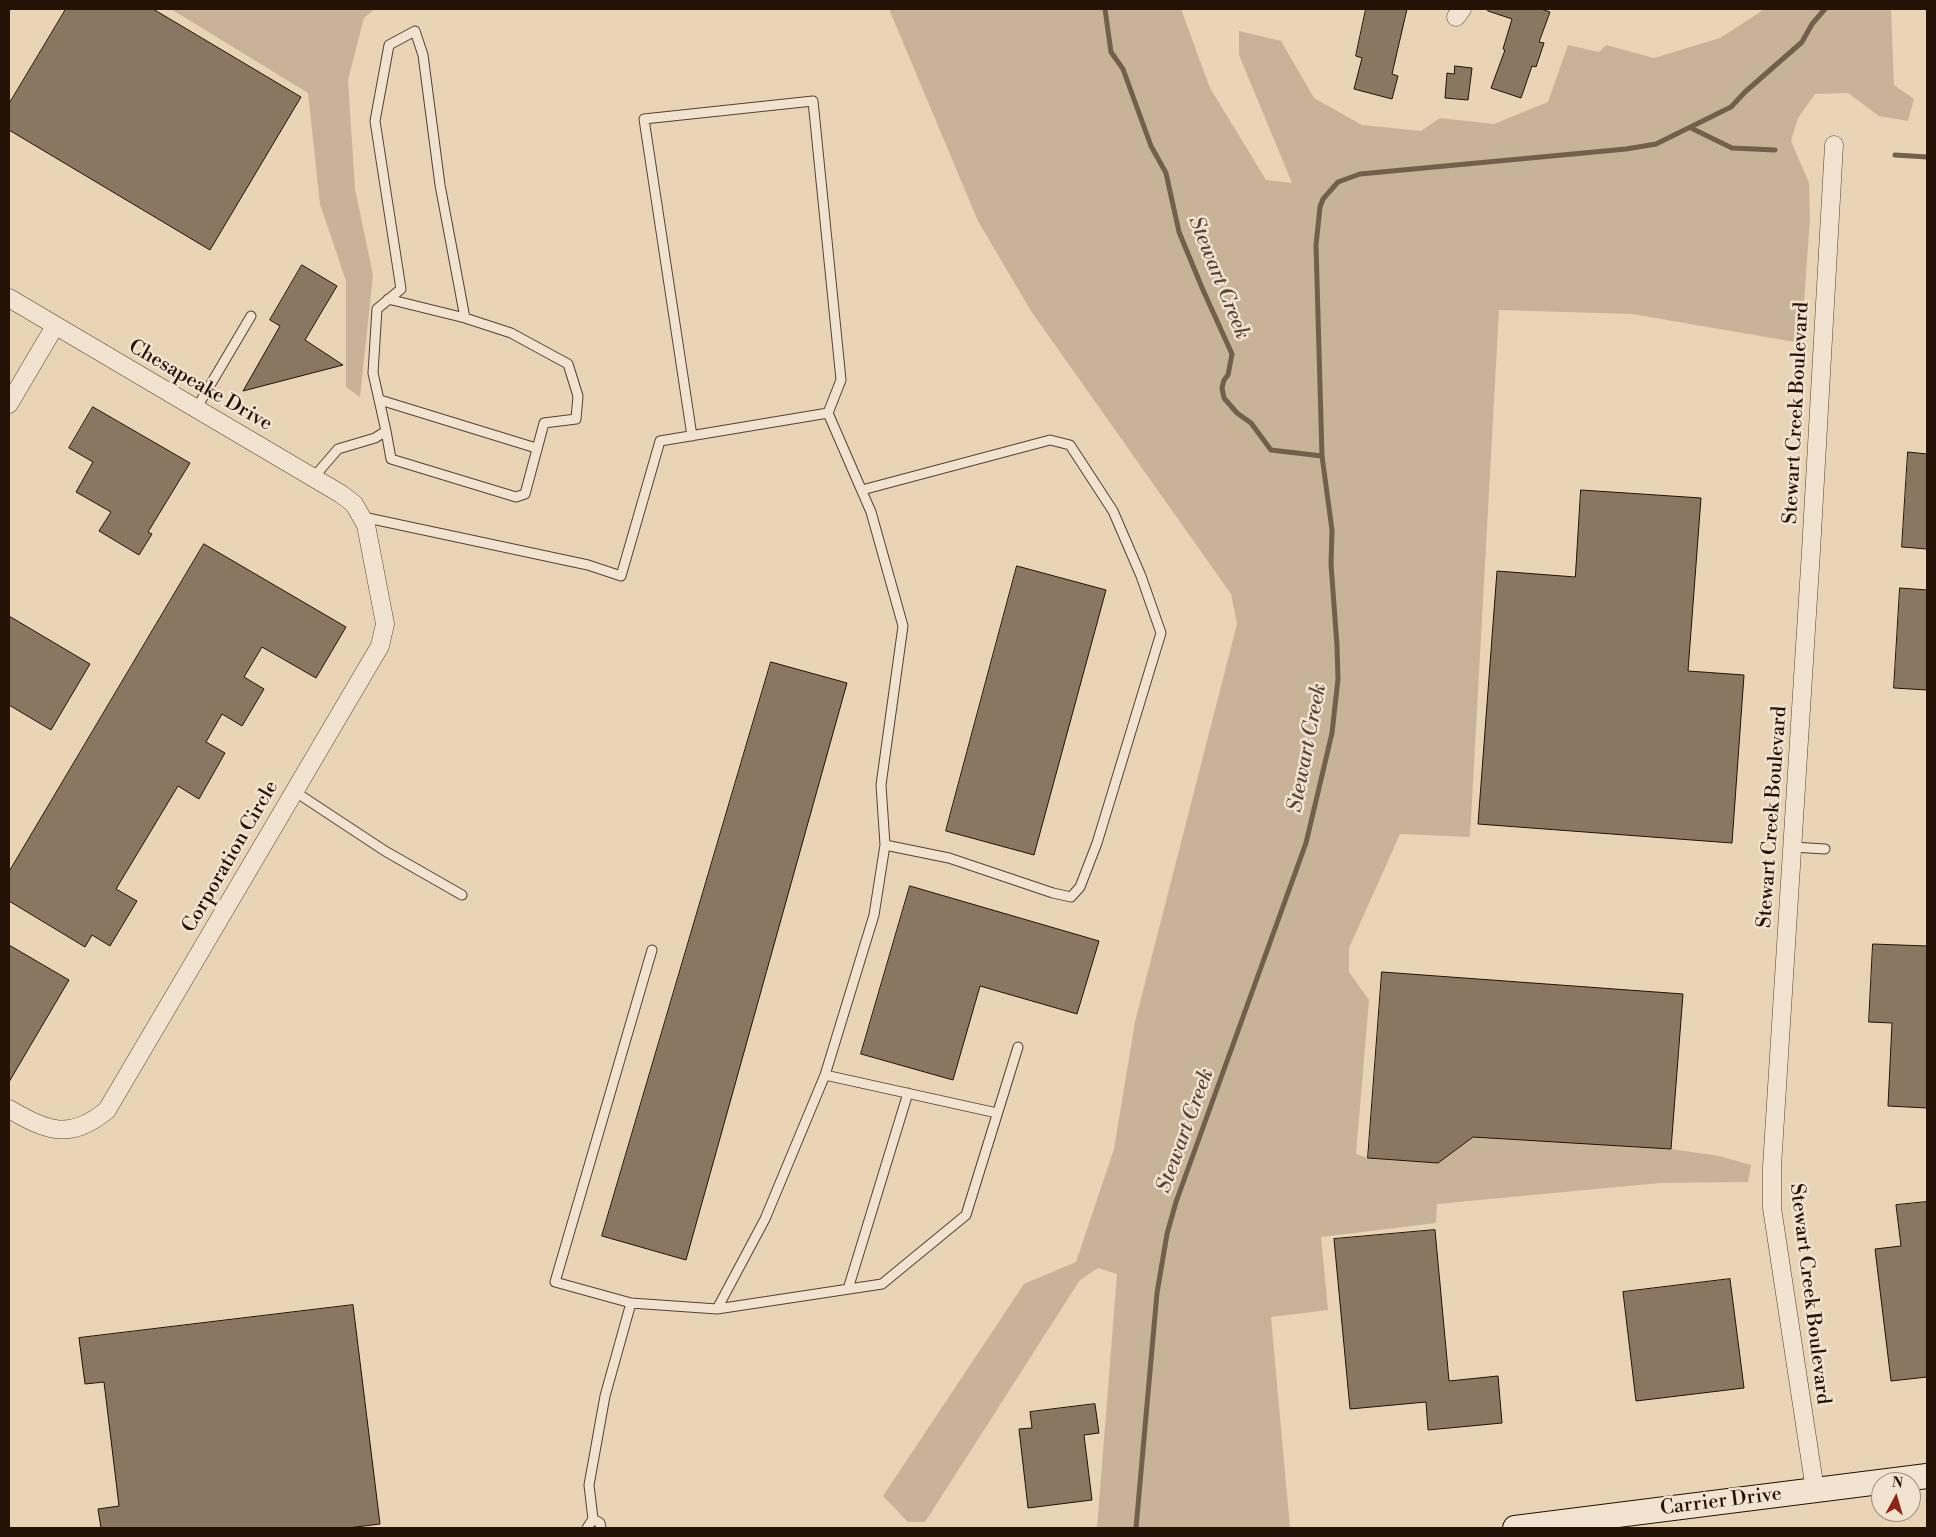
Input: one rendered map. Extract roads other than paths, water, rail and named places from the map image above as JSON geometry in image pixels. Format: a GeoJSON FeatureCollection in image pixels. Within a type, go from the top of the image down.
{"type":"FeatureCollection","features":[{"type":"Feature","properties":{"kind":"street","name":"Stewart Creek Boulevard"},"geometry":{"type":"LineString","coordinates":[[1815,1490],[1772,1208],[1772,1166],[1793,847],[1834,145]]}},
{"type":"Feature","properties":{"kind":"street","name":"Chesapeake Drive"},"geometry":{"type":"LineString","coordinates":[[9,298],[313,478],[354,504],[363,517]]}},
{"type":"Feature","properties":{"kind":"street"},"geometry":{"type":"LineString","coordinates":[[9,404],[55,326]]}},
{"type":"Feature","properties":{"kind":"street","name":"Corporation Circle"},"geometry":{"type":"LineString","coordinates":[[9,1109],[38,1126],[51,1130],[69,1130],[93,1122],[107,1110],[380,646],[385,632],[382,606],[363,517]]}},
{"type":"Feature","properties":{"kind":"street","name":"Carrier Drive"},"geometry":{"type":"LineString","coordinates":[[1515,1528],[1927,1476]]}},
{"type":"Feature","properties":{"kind":"lane"},"geometry":{"type":"LineString","coordinates":[[388,299],[465,318],[511,333],[568,364],[578,396],[576,420],[544,422],[525,494],[516,497],[391,459],[374,373],[377,309],[388,299],[401,289],[375,121],[389,45],[415,31],[423,55],[440,185],[465,318]]}},
{"type":"Feature","properties":{"kind":"lane"},"geometry":{"type":"LineString","coordinates":[[692,436],[644,119],[813,101],[832,273],[841,380],[828,413],[871,512],[904,626],[880,785],[886,844],[874,915],[825,1075],[765,1219],[717,1309]]}},
{"type":"Feature","properties":{"kind":"lane"},"geometry":{"type":"LineString","coordinates":[[196,408],[250,316]]}},
{"type":"Feature","properties":{"kind":"lane"},"geometry":{"type":"LineString","coordinates":[[380,400],[536,448]]}},
{"type":"Feature","properties":{"kind":"lane"},"geometry":{"type":"LineString","coordinates":[[363,517],[588,565],[621,576],[660,441],[828,413]]}},
{"type":"Feature","properties":{"kind":"lane"},"geometry":{"type":"LineString","coordinates":[[313,478],[338,449],[375,438],[386,432]]}},
{"type":"Feature","properties":{"kind":"lane"},"geometry":{"type":"LineString","coordinates":[[862,490],[1050,440],[1070,445],[1113,511],[1141,576],[1161,633],[1098,843],[1080,887],[1071,897],[1053,893],[949,858],[886,844]]}},
{"type":"Feature","properties":{"kind":"lane"},"geometry":{"type":"LineString","coordinates":[[294,791],[385,851],[462,895]]}},
{"type":"Feature","properties":{"kind":"lane"},"geometry":{"type":"LineString","coordinates":[[1793,847],[1825,849]]}},
{"type":"Feature","properties":{"kind":"lane"},"geometry":{"type":"LineString","coordinates":[[652,950],[556,1282],[631,1303],[717,1309],[882,1284],[966,1215],[1018,1047]]}},
{"type":"Feature","properties":{"kind":"lane"},"geometry":{"type":"LineString","coordinates":[[825,1075],[997,1113]]}},
{"type":"Feature","properties":{"kind":"lane"},"geometry":{"type":"LineString","coordinates":[[848,1289],[908,1093]]}},
{"type":"Feature","properties":{"kind":"lane"},"geometry":{"type":"LineString","coordinates":[[587,1528],[593,1519],[589,1485],[603,1405],[631,1303]]}},
{"type":"Feature","properties":{"kind":"lane"},"geometry":{"type":"LineString","coordinates":[[593,1519],[602,1528]]}},
{"type":"Feature","properties":{"kind":"waterway","name":"Stewart Creek"},"geometry":{"type":"LineString","coordinates":[[1105,9],[1111,52],[1123,69],[1151,146],[1166,173],[1179,232],[1232,354],[1228,375],[1224,380],[1222,388],[1224,398],[1237,413],[1251,423],[1271,450],[1322,456]]}},
{"type":"Feature","properties":{"kind":"waterway","name":"Stewart Creek"},"geometry":{"type":"LineString","coordinates":[[1136,1528],[1157,1293],[1167,1234],[1176,1202],[1306,843],[1332,733],[1338,679],[1337,646],[1331,564],[1332,530],[1322,456],[1316,245],[1320,207],[1323,199],[1338,182],[1360,174],[1626,149],[1656,144],[1731,107],[1745,92],[1802,42],[1812,24],[1825,9]]}},
{"type":"Feature","properties":{"kind":"waterway"},"geometry":{"type":"LineString","coordinates":[[1691,128],[1732,148],[1775,150]]}},
{"type":"Feature","properties":{"kind":"waterway"},"geometry":{"type":"LineString","coordinates":[[1895,155],[1927,157]]}}]}
